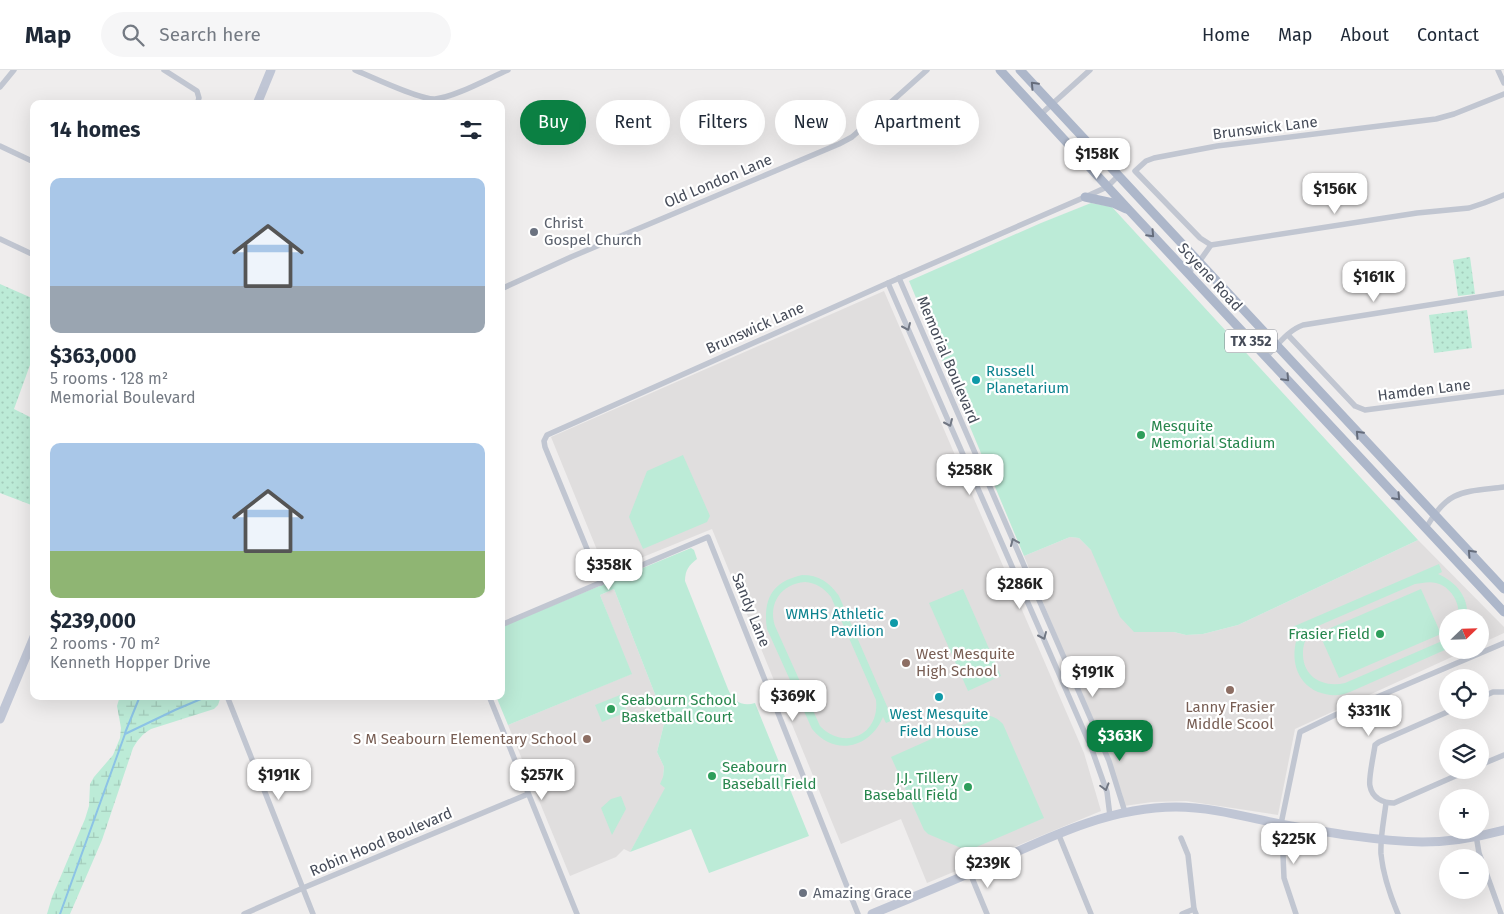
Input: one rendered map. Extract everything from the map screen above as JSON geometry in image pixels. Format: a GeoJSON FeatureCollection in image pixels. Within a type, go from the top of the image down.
{"type":"FeatureCollection","features":[{"type":"Feature","properties":{"kind":"main road"},"geometry":{"type":"LineString","coordinates":[[259,100],[271,70]]}},
{"type":"Feature","properties":{"kind":"main road","name":"Scyene Road"},"geometry":{"type":"LineString","coordinates":[[1000,70],[1426,528],[1502,606]]}},
{"type":"Feature","properties":{"kind":"main road","name":"Scyene Road"},"geometry":{"type":"LineString","coordinates":[[1020,70],[1504,588]]}},
{"type":"Feature","properties":{"kind":"main road"},"geometry":{"type":"LineString","coordinates":[[1085,197],[1113,203],[1129,210]]}},
{"type":"Feature","properties":{"kind":"main road"},"geometry":{"type":"LineString","coordinates":[[0,720],[30,647]]}},
{"type":"Feature","properties":{"kind":"main road"},"geometry":{"type":"LineString","coordinates":[[872,914],[970,873],[1058,833],[1110,816],[1149,808],[1178,807],[1381,839],[1423,842],[1459,839]]}},
{"type":"Feature","properties":{"kind":"main road"},"geometry":{"type":"LineString","coordinates":[[1489,830],[1504,823]]}},
{"type":"Feature","properties":{"kind":"main road"},"geometry":{"type":"LineString","coordinates":[[1489,833],[1504,830]]}},
{"type":"Feature","properties":{"kind":"street"},"geometry":{"type":"LineString","coordinates":[[0,87],[14,70]]}},
{"type":"Feature","properties":{"kind":"street"},"geometry":{"type":"LineString","coordinates":[[164,70],[197,91],[198,100]]}},
{"type":"Feature","properties":{"kind":"street"},"geometry":{"type":"LineString","coordinates":[[355,70],[418,96],[434,99],[452,95],[508,70]]}},
{"type":"Feature","properties":{"kind":"street","name":"Old London Lane"},"geometry":{"type":"LineString","coordinates":[[505,287],[852,137],[927,70]]}},
{"type":"Feature","properties":{"kind":"street"},"geometry":{"type":"LineString","coordinates":[[1040,115],[1090,70]]}},
{"type":"Feature","properties":{"kind":"street"},"geometry":{"type":"LineString","coordinates":[[1498,70],[1504,83]]}},
{"type":"Feature","properties":{"kind":"street","name":"Brunswick Lane"},"geometry":{"type":"LineString","coordinates":[[1211,246],[1200,238],[1135,171],[1146,161],[1217,146],[1436,118],[1454,114],[1504,94]]}},
{"type":"Feature","properties":{"kind":"street"},"geometry":{"type":"LineString","coordinates":[[0,146],[30,160]]}},
{"type":"Feature","properties":{"kind":"street","name":"Brunswick Lane"},"geometry":{"type":"LineString","coordinates":[[601,583],[545,447],[544,441],[547,435],[1085,197],[1107,186],[1118,176]]}},
{"type":"Feature","properties":{"kind":"street"},"geometry":{"type":"LineString","coordinates":[[1188,272],[1199,262],[1211,246],[1417,213],[1469,208],[1504,195]]}},
{"type":"Feature","properties":{"kind":"street"},"geometry":{"type":"LineString","coordinates":[[0,239],[30,253]]}},
{"type":"Feature","properties":{"kind":"street","name":"Memorial Boulevard"},"geometry":{"type":"LineString","coordinates":[[899,278],[1100,738],[1125,812]]}},
{"type":"Feature","properties":{"kind":"street","name":"Memorial Boulevard"},"geometry":{"type":"LineString","coordinates":[[888,283],[1091,747],[1107,792],[1110,816]]}},
{"type":"Feature","properties":{"kind":"street"},"geometry":{"type":"LineString","coordinates":[[1266,357],[1288,334],[1302,325],[1504,293]]}},
{"type":"Feature","properties":{"kind":"street","name":"Hamden Lane"},"geometry":{"type":"LineString","coordinates":[[1288,334],[1356,406],[1362,409],[1504,392]]}},
{"type":"Feature","properties":{"kind":"street"},"geometry":{"type":"LineString","coordinates":[[1426,528],[1434,514],[1445,503],[1460,493],[1504,487]]}},
{"type":"Feature","properties":{"kind":"street","name":"Sandy Lane"},"geometry":{"type":"LineString","coordinates":[[601,583],[708,537],[858,914]]}},
{"type":"Feature","properties":{"kind":"street"},"geometry":{"type":"LineString","coordinates":[[505,623],[601,583]]}},
{"type":"Feature","properties":{"kind":"street"},"geometry":{"type":"LineString","coordinates":[[1296,914],[1284,878],[1285,832],[1281,824],[1300,732],[1335,715],[1504,643]]}},
{"type":"Feature","properties":{"kind":"street"},"geometry":{"type":"LineString","coordinates":[[1489,694],[1504,692]]}},
{"type":"Feature","properties":{"kind":"street"},"geometry":{"type":"LineString","coordinates":[[228,700],[313,914]]}},
{"type":"Feature","properties":{"kind":"street"},"geometry":{"type":"LineString","coordinates":[[491,700],[577,914]]}},
{"type":"Feature","properties":{"kind":"street"},"geometry":{"type":"LineString","coordinates":[[1439,716],[1379,742],[1375,746],[1370,786],[1380,800],[1386,803],[1394,803],[1449,779]]}},
{"type":"Feature","properties":{"kind":"street"},"geometry":{"type":"LineString","coordinates":[[1489,761],[1504,755]]}},
{"type":"Feature","properties":{"kind":"street","name":"Robin Hood Boulevard"},"geometry":{"type":"LineString","coordinates":[[244,914],[528,794]]}},
{"type":"Feature","properties":{"kind":"street"},"geometry":{"type":"LineString","coordinates":[[1386,803],[1381,854],[1392,901],[1398,914]]}},
{"type":"Feature","properties":{"kind":"street"},"geometry":{"type":"LineString","coordinates":[[1058,833],[1091,914]]}},
{"type":"Feature","properties":{"kind":"street"},"geometry":{"type":"LineString","coordinates":[[1181,838],[1188,855],[1195,912],[1182,914]]}},
{"type":"Feature","properties":{"kind":"street"},"geometry":{"type":"LineString","coordinates":[[1479,839],[1479,853],[1501,914]]}},
{"type":"Feature","properties":{"kind":"street"},"geometry":{"type":"LineString","coordinates":[[970,873],[987,914]]}},
{"type":"Feature","properties":{"kind":"shaded area","name":"West Mesquite High School"},"geometry":{"type":"Polygon","coordinates":[[[884,291],[1084,753],[1101,811],[927,883],[901,819],[841,844],[712,529],[606,572],[551,437],[884,291]]]}},
{"type":"Feature","properties":{"kind":"shaded area","name":"Lanny Frasier Middle Scool"},"geometry":{"type":"Polygon","coordinates":[[[1070,537],[1079,538],[1174,632],[1186,635],[1203,634],[1238,625],[1418,540],[1486,609],[1439,609],[1439,659],[1447,659],[1295,729],[1278,815],[1186,801],[1152,802],[1124,806],[1122,793],[1024,556],[1070,537]]]}},
{"type":"Feature","properties":{"kind":"shaded area","name":"S M Seabourn Elementary School"},"geometry":{"type":"Polygon","coordinates":[[[614,589],[665,720],[657,752],[664,767],[663,777],[666,788],[630,852],[624,849],[616,857],[570,876],[508,725],[631,674],[600,595],[614,589]]]}},
{"type":"Feature","properties":{"kind":"shaded area","name":"Lanny Frasier Middle Scool"},"geometry":{"type":"Polygon","coordinates":[[[1489,612],[1504,627],[1504,633],[1489,640],[1489,612]]]}},
{"type":"Feature","properties":{"kind":"green space","name":"Mesquite Memorial Stadium"},"geometry":{"type":"Polygon","coordinates":[[[1091,203],[1112,207],[1418,540],[1238,625],[1203,634],[1186,635],[1174,632],[1134,632],[1120,617],[1091,550],[1079,538],[1070,537],[1024,556],[909,281],[1091,203]]]}},
{"type":"Feature","properties":{"kind":"green space"},"geometry":{"type":"Polygon","coordinates":[[[1470,257],[1475,294],[1458,296],[1453,260],[1470,257]]]}},
{"type":"Feature","properties":{"kind":"green space"},"geometry":{"type":"Polygon","coordinates":[[[0,284],[30,297],[30,365],[14,409],[30,417],[30,504],[0,493],[0,284]]]}},
{"type":"Feature","properties":{"kind":"green space"},"geometry":{"type":"Polygon","coordinates":[[[1467,310],[1472,348],[1434,353],[1429,315],[1467,310]]]}},
{"type":"Feature","properties":{"kind":"green space"},"geometry":{"type":"Polygon","coordinates":[[[683,455],[710,516],[707,522],[643,549],[629,517],[647,471],[683,455]]]}},
{"type":"Feature","properties":{"kind":"green space"},"geometry":{"type":"Polygon","coordinates":[[[691,548],[694,550],[697,559],[688,568],[685,581],[728,689],[732,697],[738,702],[746,704],[755,703],[809,836],[709,873],[691,829],[630,852],[665,788],[660,784],[664,767],[657,752],[665,720],[614,589],[600,595],[632,674],[508,725],[498,700],[505,700],[505,625],[691,548]]]}},
{"type":"Feature","properties":{"kind":"green space"},"geometry":{"type":"Polygon","coordinates":[[[1439,564],[1442,572],[1438,574],[1456,586],[1466,603],[1467,609],[1458,609],[1456,601],[1446,588],[1433,582],[1426,582],[1415,584],[1318,626],[1305,640],[1303,650],[1304,661],[1306,668],[1315,679],[1329,684],[1345,683],[1439,642],[1439,653],[1341,695],[1318,692],[1304,682],[1296,668],[1295,652],[1298,635],[1293,637],[1290,628],[1439,564]]]}},
{"type":"Feature","properties":{"kind":"green space"},"geometry":{"type":"Polygon","coordinates":[[[802,575],[814,576],[827,583],[839,596],[893,720],[886,723],[883,717],[870,736],[861,742],[841,746],[821,738],[812,729],[767,629],[766,609],[771,594],[783,582],[802,575]],[[805,582],[789,586],[778,596],[773,610],[775,626],[820,726],[829,733],[839,737],[859,736],[872,722],[876,712],[876,700],[831,597],[820,586],[805,582]]]}},
{"type":"Feature","properties":{"kind":"green space"},"geometry":{"type":"Polygon","coordinates":[[[963,589],[1001,676],[968,691],[929,603],[963,589]]]}},
{"type":"Feature","properties":{"kind":"green space","name":"Frasier Field"},"geometry":{"type":"Polygon","coordinates":[[[1421,589],[1439,630],[1439,635],[1339,678],[1319,633],[1421,589]]]}},
{"type":"Feature","properties":{"kind":"green space","name":"Seabourn School Basketball Court"},"geometry":{"type":"Polygon","coordinates":[[[620,695],[627,712],[602,722],[595,705],[620,695]]]}},
{"type":"Feature","properties":{"kind":"green space"},"geometry":{"type":"Polygon","coordinates":[[[119,700],[220,700],[214,709],[151,729],[139,740],[133,748],[102,840],[70,914],[47,914],[52,897],[85,819],[89,806],[90,784],[113,755],[120,738],[121,728],[117,706],[119,700]]]}},
{"type":"Feature","properties":{"kind":"green space","name":"J.J. Tillery Baseball Field"},"geometry":{"type":"Polygon","coordinates":[[[985,715],[999,720],[1003,724],[1044,818],[974,848],[961,848],[928,834],[924,830],[891,757],[985,715]]]}},
{"type":"Feature","properties":{"kind":"green space"},"geometry":{"type":"Polygon","coordinates":[[[621,796],[626,809],[612,835],[601,808],[611,799],[621,796]]]}},
{"type":"Feature","properties":{"kind":"waterway"},"geometry":{"type":"LineString","coordinates":[[125,733],[138,700]]}},
{"type":"Feature","properties":{"kind":"waterway"},"geometry":{"type":"LineString","coordinates":[[60,914],[125,734],[199,700]]}},
{"type":"Feature","properties":{"kind":"place","name":"Christ Gospel Church"},"geometry":{"type":"Point","coordinates":[534,232]}},
{"type":"Feature","properties":{"kind":"place","name":"Russell Planetarium"},"geometry":{"type":"Point","coordinates":[976,380]}},
{"type":"Feature","properties":{"kind":"place","name":"Mesquite Memorial Stadium"},"geometry":{"type":"Point","coordinates":[1141,435]}},
{"type":"Feature","properties":{"kind":"place","name":"WMHS Athletic Pavilion"},"geometry":{"type":"Point","coordinates":[894,623]}},
{"type":"Feature","properties":{"kind":"place","name":"Frasier Field"},"geometry":{"type":"Point","coordinates":[1380,634]}},
{"type":"Feature","properties":{"kind":"place","name":"West Mesquite High School"},"geometry":{"type":"Point","coordinates":[906,663]}},
{"type":"Feature","properties":{"kind":"place","name":"Lanny Frasier Middle Scool"},"geometry":{"type":"Point","coordinates":[1230,690]}},
{"type":"Feature","properties":{"kind":"place","name":"West Mesquite Field House"},"geometry":{"type":"Point","coordinates":[939,697]}},
{"type":"Feature","properties":{"kind":"place","name":"Seabourn School Basketball Court"},"geometry":{"type":"Point","coordinates":[611,709]}},
{"type":"Feature","properties":{"kind":"place","name":"S M Seabourn Elementary School"},"geometry":{"type":"Point","coordinates":[587,739]}},
{"type":"Feature","properties":{"kind":"place","name":"Seabourn Baseball Field"},"geometry":{"type":"Point","coordinates":[712,776]}},
{"type":"Feature","properties":{"kind":"place","name":"J.J. Tillery Baseball Field"},"geometry":{"type":"Point","coordinates":[968,787]}},
{"type":"Feature","properties":{"kind":"place","name":"Amazing Grace"},"geometry":{"type":"Point","coordinates":[803,893]}}]}
